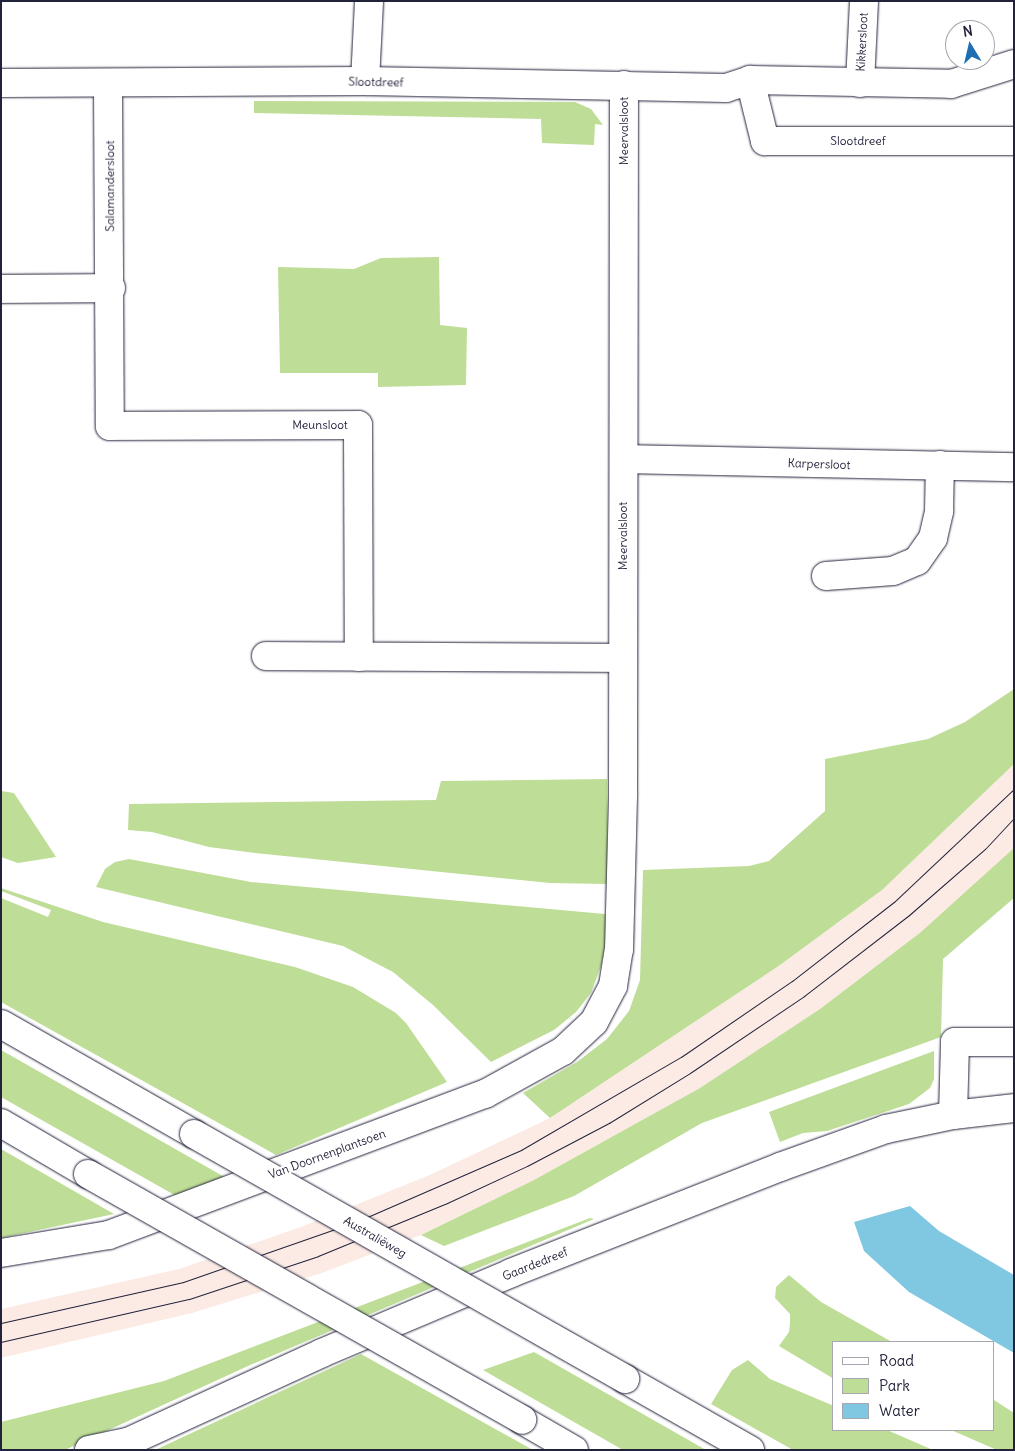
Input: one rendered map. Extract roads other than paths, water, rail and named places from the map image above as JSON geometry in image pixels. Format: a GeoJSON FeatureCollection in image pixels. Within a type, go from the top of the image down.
{"type":"FeatureCollection","features":[{"type":"Feature","properties":{"kind":"street"},"geometry":{"type":"LineString","coordinates":[[365,81],[369,1]]}},
{"type":"Feature","properties":{"kind":"street","name":"Kikkersloot"},"geometry":{"type":"LineString","coordinates":[[860,83],[864,1]]}},
{"type":"Feature","properties":{"kind":"street","name":"Slootdreef"},"geometry":{"type":"LineString","coordinates":[[1,83],[365,81],[726,88],[750,80],[951,84],[1014,64]]}},
{"type":"Feature","properties":{"kind":"street","name":"Slootdreef"},"geometry":{"type":"LineString","coordinates":[[750,80],[765,141],[1014,141]]}},
{"type":"Feature","properties":{"kind":"street","name":"Salamandersloot"},"geometry":{"type":"LineString","coordinates":[[108,83],[111,288],[110,426]]}},
{"type":"Feature","properties":{"kind":"street","name":"Meervalsloot"},"geometry":{"type":"LineString","coordinates":[[613,986],[619,950],[623,658],[624,85]]}},
{"type":"Feature","properties":{"kind":"street"},"geometry":{"type":"LineString","coordinates":[[1,289],[111,288]]}},
{"type":"Feature","properties":{"kind":"street","name":"Meunsloot"},"geometry":{"type":"LineString","coordinates":[[110,426],[358,425],[359,656]]}},
{"type":"Feature","properties":{"kind":"street","name":"Karpersloot"},"geometry":{"type":"LineString","coordinates":[[624,459],[1014,467]]}},
{"type":"Feature","properties":{"kind":"street"},"geometry":{"type":"LineString","coordinates":[[826,576],[894,571],[917,561],[933,538],[939,511],[940,465]]}},
{"type":"Feature","properties":{"kind":"street"},"geometry":{"type":"LineString","coordinates":[[266,656],[623,658]]}},
{"type":"Feature","properties":{"kind":"street","name":"Van Doornenplantsoen"},"geometry":{"type":"LineString","coordinates":[[1,1253],[109,1235],[485,1094],[563,1051],[594,1022],[613,986]]}},
{"type":"Feature","properties":{"kind":"street","name":"Australiëweg"},"geometry":{"type":"LineString","coordinates":[[1,1024],[750,1450]]}},
{"type":"Feature","properties":{"kind":"street"},"geometry":{"type":"LineString","coordinates":[[953,1115],[955,1042],[1014,1042]]}},
{"type":"Feature","properties":{"kind":"street","name":"Gaardedreef"},"geometry":{"type":"LineString","coordinates":[[89,1450],[125,1446],[322,1353],[530,1266],[886,1129],[953,1115],[1014,1108]]}},
{"type":"Feature","properties":{"kind":"street"},"geometry":{"type":"LineString","coordinates":[[1,1124],[574,1450]]}},
{"type":"Feature","properties":{"kind":"water"},"geometry":{"type":"Polygon","coordinates":[[[910,1206],[939,1231],[1014,1275],[1014,1353],[909,1292],[864,1251],[854,1222],[910,1206]]]}},
{"type":"Feature","properties":{"kind":"tram line"},"geometry":{"type":"LineString","coordinates":[[1,1323],[183,1282],[358,1221],[521,1150],[681,1057],[792,981],[895,901],[1014,789]]}},
{"type":"Feature","properties":{"kind":"tram line"},"geometry":{"type":"LineString","coordinates":[[1,1342],[189,1299],[318,1256],[445,1204],[527,1166],[609,1123],[690,1073],[804,996],[908,916],[986,848],[1014,818]]}}]}
